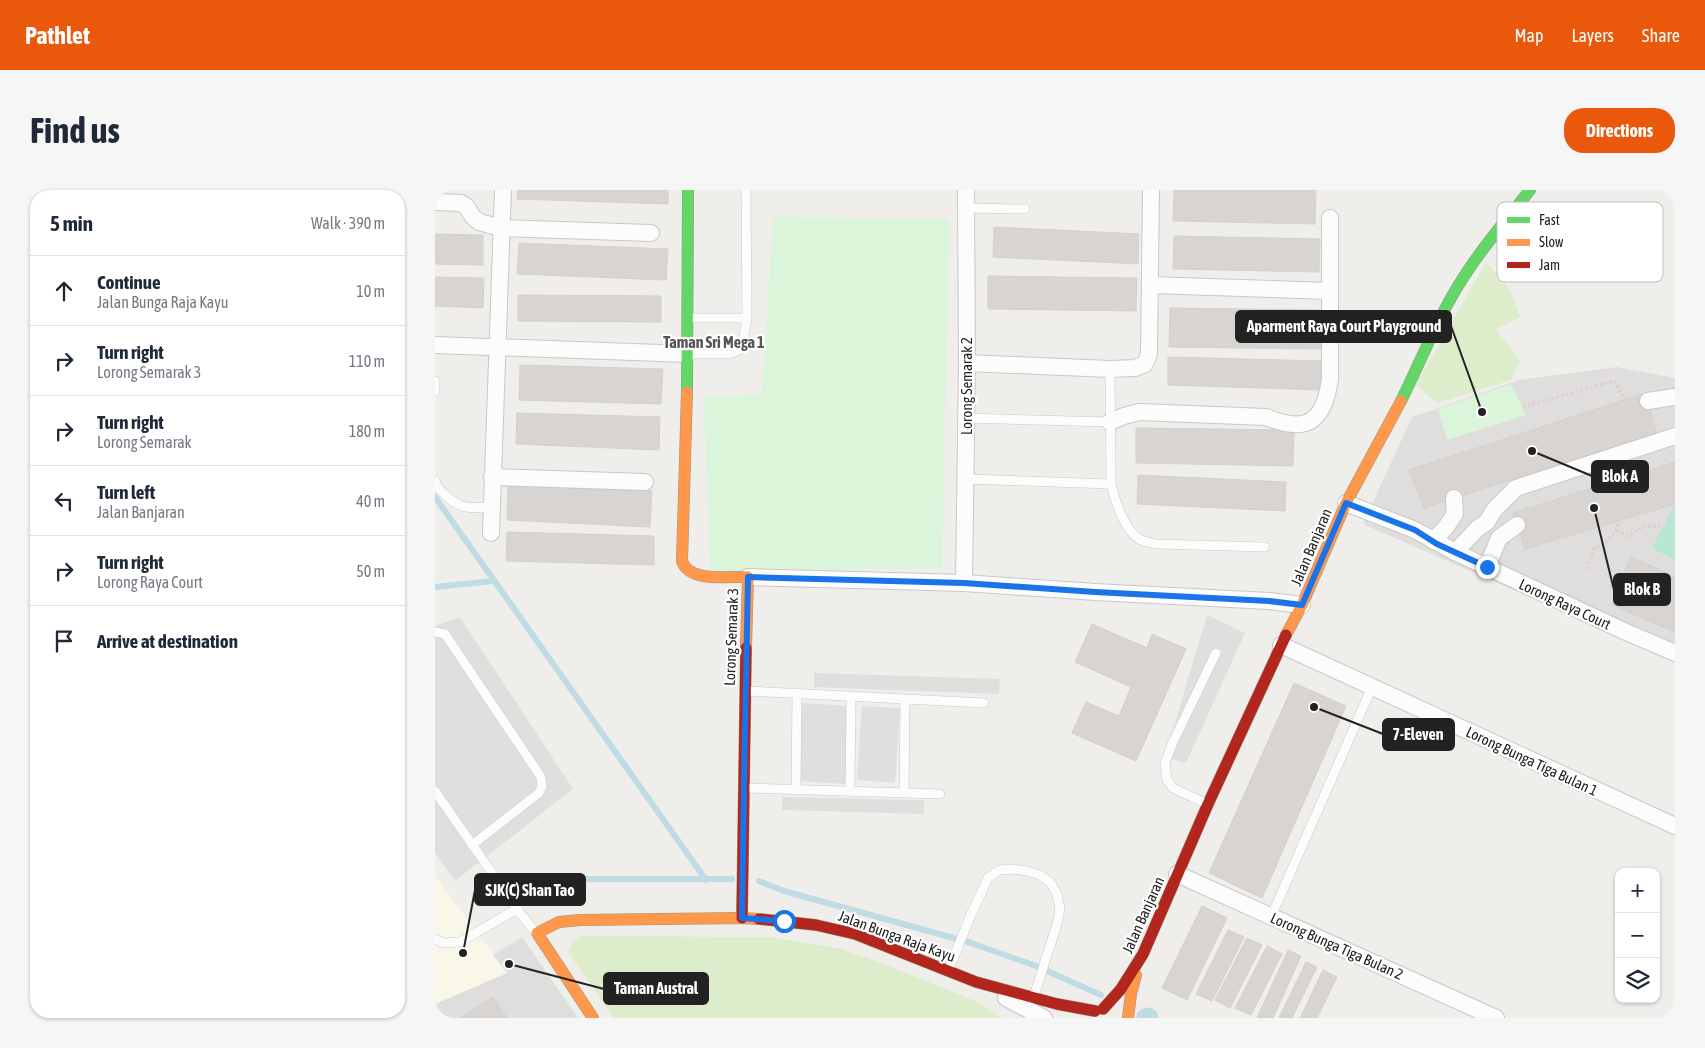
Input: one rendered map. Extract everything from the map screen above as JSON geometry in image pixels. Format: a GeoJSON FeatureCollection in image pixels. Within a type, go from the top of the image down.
{"type":"FeatureCollection","features":[{"type":"Feature","properties":{"kind":"street"},"geometry":{"type":"LineString","coordinates":[[491,533],[496,347],[503,190]]}},
{"type":"Feature","properties":{"kind":"street"},"geometry":{"type":"LineString","coordinates":[[435,345],[688,354],[688,190]]}},
{"type":"Feature","properties":{"kind":"street","name":"Lorong Semarak 2"},"geometry":{"type":"LineString","coordinates":[[964,583],[967,363],[966,190]]}},
{"type":"Feature","properties":{"kind":"street"},"geometry":{"type":"LineString","coordinates":[[967,363],[1110,369],[1135,368],[1145,364],[1149,354],[1151,190]]}},
{"type":"Feature","properties":{"kind":"street"},"geometry":{"type":"LineString","coordinates":[[435,202],[461,202],[479,222],[501,228],[651,233]]}},
{"type":"Feature","properties":{"kind":"street"},"geometry":{"type":"LineString","coordinates":[[1110,422],[1139,412],[1265,418],[1295,426],[1310,421],[1322,411],[1328,396],[1330,379],[1330,218]]}},
{"type":"Feature","properties":{"kind":"street","name":"Jalan Banjaran"},"geometry":{"type":"LineString","coordinates":[[1095,1013],[1110,1003],[1121,990],[1143,954],[1207,804],[1281,645],[1302,605],[1346,503],[1401,402],[1464,276],[1497,231]]}},
{"type":"Feature","properties":{"kind":"street"},"geometry":{"type":"LineString","coordinates":[[1150,285],[1330,291]]}},
{"type":"Feature","properties":{"kind":"street","name":"Lorong Semarak 3"},"geometry":{"type":"LineString","coordinates":[[688,354],[681,557],[683,566],[689,573],[699,575],[748,577],[742,918]]}},
{"type":"Feature","properties":{"kind":"street"},"geometry":{"type":"LineString","coordinates":[[1648,401],[1675,397]]}},
{"type":"Feature","properties":{"kind":"street"},"geometry":{"type":"LineString","coordinates":[[1455,552],[1478,528],[1487,522],[1494,510],[1516,488],[1675,436]]}},
{"type":"Feature","properties":{"kind":"street"},"geometry":{"type":"LineString","coordinates":[[492,477],[645,482]]}},
{"type":"Feature","properties":{"kind":"street"},"geometry":{"type":"LineString","coordinates":[[1433,541],[1455,514],[1454,498]]}},
{"type":"Feature","properties":{"kind":"street","name":"Lorong Raya Court"},"geometry":{"type":"LineString","coordinates":[[1346,503],[1415,530],[1455,552],[1675,653]]}},
{"type":"Feature","properties":{"kind":"street"},"geometry":{"type":"LineString","coordinates":[[1487,567],[1499,538],[1517,526]]}},
{"type":"Feature","properties":{"kind":"street"},"geometry":{"type":"LineString","coordinates":[[748,577],[964,583],[1269,601],[1302,605]]}},
{"type":"Feature","properties":{"kind":"street","name":"Lorong Bunga Tiga Bulan 1"},"geometry":{"type":"LineString","coordinates":[[1281,645],[1675,826]]}},
{"type":"Feature","properties":{"kind":"street","name":"Lorong Bunga Tiga Bulan 2"},"geometry":{"type":"LineString","coordinates":[[1177,874],[1496,1018]]}},
{"type":"Feature","properties":{"kind":"street","name":"Jalan Bunga Raja Kayu"},"geometry":{"type":"LineString","coordinates":[[537,933],[559,922],[580,920],[742,918],[816,925],[855,934],[976,982],[1095,1013],[1111,1009],[1126,1018]]}},
{"type":"Feature","properties":{"kind":"street"},"geometry":{"type":"LineString","coordinates":[[537,933],[593,1018]]}},
{"type":"Feature","properties":{"kind":"street"},"geometry":{"type":"LineString","coordinates":[[1126,1018],[1134,980],[1143,954]]}},
{"type":"Feature","properties":{"kind":"street"},"geometry":{"type":"LineString","coordinates":[[976,982],[1044,1018]]}},
{"type":"Feature","properties":{"kind":"lane"},"geometry":{"type":"LineString","coordinates":[[688,354],[730,354],[739,350],[743,340],[747,318],[746,190]]}},
{"type":"Feature","properties":{"kind":"lane"},"geometry":{"type":"LineString","coordinates":[[966,208],[1025,209]]}},
{"type":"Feature","properties":{"kind":"lane"},"geometry":{"type":"LineString","coordinates":[[688,318],[747,318]]}},
{"type":"Feature","properties":{"kind":"lane"},"geometry":{"type":"LineString","coordinates":[[1110,369],[1111,484],[1115,499],[1133,535],[1142,541],[1157,544],[1265,547]]}},
{"type":"Feature","properties":{"kind":"lane"},"geometry":{"type":"LineString","coordinates":[[435,381],[435,391]]}},
{"type":"Feature","properties":{"kind":"lane"},"geometry":{"type":"LineString","coordinates":[[966,418],[1110,422]]}},
{"type":"Feature","properties":{"kind":"lane"},"geometry":{"type":"LineString","coordinates":[[966,480],[1111,484]]}},
{"type":"Feature","properties":{"kind":"lane"},"geometry":{"type":"LineString","coordinates":[[435,481],[436,485],[448,498],[463,506],[491,507]]}},
{"type":"Feature","properties":{"kind":"lane"},"geometry":{"type":"LineString","coordinates":[[435,632],[445,634],[541,777],[543,786],[539,793],[472,845]]}},
{"type":"Feature","properties":{"kind":"lane"},"geometry":{"type":"LineString","coordinates":[[1207,804],[1173,788],[1167,780],[1165,763],[1173,742],[1216,653]]}},
{"type":"Feature","properties":{"kind":"lane"},"geometry":{"type":"LineString","coordinates":[[1271,917],[1372,687]]}},
{"type":"Feature","properties":{"kind":"lane"},"geometry":{"type":"LineString","coordinates":[[745,691],[985,703]]}},
{"type":"Feature","properties":{"kind":"lane"},"geometry":{"type":"LineString","coordinates":[[796,789],[797,693]]}},
{"type":"Feature","properties":{"kind":"lane"},"geometry":{"type":"LineString","coordinates":[[850,791],[851,696]]}},
{"type":"Feature","properties":{"kind":"lane"},"geometry":{"type":"LineString","coordinates":[[904,793],[905,700]]}},
{"type":"Feature","properties":{"kind":"lane"},"geometry":{"type":"LineString","coordinates":[[745,788],[940,794]]}},
{"type":"Feature","properties":{"kind":"lane"},"geometry":{"type":"LineString","coordinates":[[435,791],[517,909],[537,933]]}},
{"type":"Feature","properties":{"kind":"lane"},"geometry":{"type":"LineString","coordinates":[[949,970],[988,878],[999,870],[1013,868],[1040,875],[1050,882],[1057,894],[1060,909],[1034,997]]}},
{"type":"Feature","properties":{"kind":"lane"},"geometry":{"type":"LineString","coordinates":[[435,939],[444,943],[460,942],[517,909]]}},
{"type":"Feature","properties":{"kind":"path"},"geometry":{"type":"LineString","coordinates":[[1523,407],[1615,381],[1625,400]]}},
{"type":"Feature","properties":{"kind":"path"},"geometry":{"type":"LineString","coordinates":[[1587,569],[1594,548],[1607,542],[1617,531],[1619,521]]}},
{"type":"Feature","properties":{"kind":"path"},"geometry":{"type":"LineString","coordinates":[[1617,531],[1628,536],[1644,526],[1663,526]]}},
{"type":"Feature","properties":{"kind":"shaded area"},"geometry":{"type":"Polygon","coordinates":[[[1617,367],[1675,378],[1675,661],[1363,524],[1412,417],[1519,380],[1617,367]]]}},
{"type":"Feature","properties":{"kind":"shaded area"},"geometry":{"type":"Polygon","coordinates":[[[1549,552],[1620,584],[1612,605],[1539,571],[1549,552]]]}},
{"type":"Feature","properties":{"kind":"shaded area"},"geometry":{"type":"Polygon","coordinates":[[[1207,615],[1245,633],[1186,763],[1165,757],[1207,615]]]}},
{"type":"Feature","properties":{"kind":"shaded area"},"geometry":{"type":"Polygon","coordinates":[[[460,617],[573,789],[455,881],[435,853],[435,626],[460,617]]]}},
{"type":"Feature","properties":{"kind":"shaded area"},"geometry":{"type":"Polygon","coordinates":[[[814,673],[1000,679],[999,694],[814,687],[814,673]]]}},
{"type":"Feature","properties":{"kind":"shaded area"},"geometry":{"type":"Polygon","coordinates":[[[802,703],[850,706],[846,784],[798,781],[802,703]]]}},
{"type":"Feature","properties":{"kind":"shaded area"},"geometry":{"type":"Polygon","coordinates":[[[862,706],[900,708],[895,783],[857,780],[862,706]]]}},
{"type":"Feature","properties":{"kind":"shaded area"},"geometry":{"type":"Polygon","coordinates":[[[782,797],[924,800],[924,814],[782,810],[782,797]]]}},
{"type":"Feature","properties":{"kind":"shaded area"},"geometry":{"type":"Polygon","coordinates":[[[435,876],[507,973],[435,1004],[435,876]]]}},
{"type":"Feature","properties":{"kind":"shaded area"},"geometry":{"type":"Polygon","coordinates":[[[522,937],[578,1018],[435,1018],[435,990],[522,937]]]}},
{"type":"Feature","properties":{"kind":"green space"},"geometry":{"type":"Polygon","coordinates":[[[773,217],[949,219],[942,568],[710,572],[704,397],[762,395],[773,217]]]}},
{"type":"Feature","properties":{"kind":"green space"},"geometry":{"type":"Polygon","coordinates":[[[1486,262],[1497,275],[1497,282],[1503,282],[1510,290],[1520,317],[1496,329],[1520,361],[1511,380],[1437,403],[1416,385],[1486,262]]]}},
{"type":"Feature","properties":{"kind":"green space"},"geometry":{"type":"Polygon","coordinates":[[[1511,384],[1526,415],[1447,440],[1438,409],[1511,384]]]}},
{"type":"Feature","properties":{"kind":"green space"},"geometry":{"type":"Polygon","coordinates":[[[1675,507],[1675,560],[1652,548],[1675,507]]]}},
{"type":"Feature","properties":{"kind":"green space"},"geometry":{"type":"Polygon","coordinates":[[[581,936],[769,937],[838,948],[879,962],[980,1003],[1001,1018],[614,1018],[568,952],[573,941],[581,936]]]}},
{"type":"Feature","properties":{"kind":"building"},"geometry":{"type":"Polygon","coordinates":[[[518,190],[668,190],[668,204],[517,199],[518,190]]]}},
{"type":"Feature","properties":{"kind":"building"},"geometry":{"type":"Polygon","coordinates":[[[1174,190],[1316,190],[1315,224],[1173,221],[1174,190]]]}},
{"type":"Feature","properties":{"kind":"building"},"geometry":{"type":"Polygon","coordinates":[[[994,227],[1139,234],[1138,264],[993,257],[994,227]]]}},
{"type":"Feature","properties":{"kind":"building"},"geometry":{"type":"Polygon","coordinates":[[[435,234],[483,235],[483,265],[435,264],[435,234]]]}},
{"type":"Feature","properties":{"kind":"building"},"geometry":{"type":"Polygon","coordinates":[[[1174,236],[1320,239],[1319,272],[1173,269],[1174,236]]]}},
{"type":"Feature","properties":{"kind":"building"},"geometry":{"type":"Polygon","coordinates":[[[519,243],[668,249],[666,280],[517,274],[519,243]]]}},
{"type":"Feature","properties":{"kind":"building"},"geometry":{"type":"Polygon","coordinates":[[[988,276],[1137,278],[1136,311],[988,309],[988,276]]]}},
{"type":"Feature","properties":{"kind":"building"},"geometry":{"type":"Polygon","coordinates":[[[435,277],[484,278],[483,308],[435,306],[435,277]]]}},
{"type":"Feature","properties":{"kind":"building"},"geometry":{"type":"Polygon","coordinates":[[[518,295],[661,296],[661,322],[518,321],[518,295]]]}},
{"type":"Feature","properties":{"kind":"building"},"geometry":{"type":"Polygon","coordinates":[[[1170,308],[1324,310],[1323,349],[1169,347],[1170,308]]]}},
{"type":"Feature","properties":{"kind":"building"},"geometry":{"type":"Polygon","coordinates":[[[1168,357],[1323,361],[1322,390],[1168,385],[1168,357]]]}},
{"type":"Feature","properties":{"kind":"building"},"geometry":{"type":"Polygon","coordinates":[[[520,365],[663,369],[661,404],[519,400],[520,365]]]}},
{"type":"Feature","properties":{"kind":"building"},"geometry":{"type":"Polygon","coordinates":[[[1646,393],[1656,433],[1424,508],[1409,470],[1646,393]]]}},
{"type":"Feature","properties":{"kind":"building"},"geometry":{"type":"Polygon","coordinates":[[[517,413],[660,417],[659,450],[516,444],[517,413]]]}},
{"type":"Feature","properties":{"kind":"building"},"geometry":{"type":"Polygon","coordinates":[[[1136,428],[1294,430],[1293,466],[1136,463],[1136,428]]]}},
{"type":"Feature","properties":{"kind":"building"},"geometry":{"type":"Polygon","coordinates":[[[1675,462],[1675,504],[1525,549],[1513,513],[1675,462]]]}},
{"type":"Feature","properties":{"kind":"building"},"geometry":{"type":"Polygon","coordinates":[[[1138,475],[1286,482],[1285,511],[1137,504],[1138,475]]]}},
{"type":"Feature","properties":{"kind":"building"},"geometry":{"type":"Polygon","coordinates":[[[508,485],[652,491],[650,527],[507,520],[508,485]]]}},
{"type":"Feature","properties":{"kind":"building"},"geometry":{"type":"Polygon","coordinates":[[[507,532],[654,536],[654,565],[506,561],[507,532]]]}},
{"type":"Feature","properties":{"kind":"building"},"geometry":{"type":"Polygon","coordinates":[[[1631,557],[1662,571],[1640,617],[1612,605],[1631,557]]]}},
{"type":"Feature","properties":{"kind":"building"},"geometry":{"type":"Polygon","coordinates":[[[1662,571],[1675,577],[1675,632],[1640,617],[1662,571]]]}},
{"type":"Feature","properties":{"kind":"building"},"geometry":{"type":"Polygon","coordinates":[[[1092,624],[1147,648],[1152,634],[1186,649],[1136,761],[1072,733],[1086,702],[1119,716],[1131,687],[1075,662],[1092,624]]]}},
{"type":"Feature","properties":{"kind":"building"},"geometry":{"type":"Polygon","coordinates":[[[1294,683],[1346,706],[1262,898],[1209,873],[1294,683]]]}},
{"type":"Feature","properties":{"kind":"building"},"geometry":{"type":"Polygon","coordinates":[[[1202,906],[1227,918],[1187,1000],[1162,988],[1202,906]]]}},
{"type":"Feature","properties":{"kind":"building"},"geometry":{"type":"Polygon","coordinates":[[[1228,930],[1244,937],[1212,1001],[1196,994],[1228,930]]]}},
{"type":"Feature","properties":{"kind":"building"},"geometry":{"type":"Polygon","coordinates":[[[1247,938],[1262,945],[1230,1008],[1215,1000],[1247,938]]]}},
{"type":"Feature","properties":{"kind":"building"},"geometry":{"type":"Polygon","coordinates":[[[1267,946],[1282,954],[1251,1015],[1235,1008],[1267,946]]]}},
{"type":"Feature","properties":{"kind":"building"},"geometry":{"type":"Polygon","coordinates":[[[1288,950],[1301,956],[1273,1018],[1257,1018],[1288,950]]]}},
{"type":"Feature","properties":{"kind":"building"},"geometry":{"type":"Polygon","coordinates":[[[1306,962],[1317,967],[1292,1018],[1279,1018],[1306,962]]]}},
{"type":"Feature","properties":{"kind":"building"},"geometry":{"type":"Polygon","coordinates":[[[1323,970],[1337,977],[1317,1018],[1300,1018],[1323,970]]]}},
{"type":"Feature","properties":{"kind":"building"},"geometry":{"type":"Polygon","coordinates":[[[493,997],[507,1018],[460,1018],[493,997]]]}},
{"type":"Feature","properties":{"kind":"waterway"},"geometry":{"type":"LineString","coordinates":[[435,497],[706,880]]}},
{"type":"Feature","properties":{"kind":"waterway"},"geometry":{"type":"LineString","coordinates":[[435,587],[493,581]]}},
{"type":"Feature","properties":{"kind":"waterway"},"geometry":{"type":"LineString","coordinates":[[554,879],[732,879]]}},
{"type":"Feature","properties":{"kind":"waterway"},"geometry":{"type":"LineString","coordinates":[[759,881],[784,891],[968,942],[1036,966],[1101,995]]}},
{"type":"Feature","properties":{"kind":"waterway"},"geometry":{"type":"LineString","coordinates":[[1140,1014],[1147,1018]]}},
{"type":"Feature","properties":{"kind":"traffic: fast"},"geometry":{"type":"LineString","coordinates":[[687,392],[688,190]]}},
{"type":"Feature","properties":{"kind":"traffic: fast"},"geometry":{"type":"LineString","coordinates":[[1520,202],[1530,190]]}},
{"type":"Feature","properties":{"kind":"traffic: fast"},"geometry":{"type":"LineString","coordinates":[[1401,401],[1456,290],[1472,264],[1497,231]]}},
{"type":"Feature","properties":{"kind":"traffic: slow"},"geometry":{"type":"LineString","coordinates":[[687,392],[682,561],[686,568],[693,573],[701,575],[711,577],[748,577],[746,648]]}},
{"type":"Feature","properties":{"kind":"traffic: slow"},"geometry":{"type":"LineString","coordinates":[[1286,635],[1302,605],[1346,503],[1401,401]]}},
{"type":"Feature","properties":{"kind":"traffic: slow"},"geometry":{"type":"LineString","coordinates":[[593,1018],[537,933],[559,922],[580,920],[759,919]]}},
{"type":"Feature","properties":{"kind":"traffic: slow"},"geometry":{"type":"LineString","coordinates":[[1128,1018],[1136,975]]}},
{"type":"Feature","properties":{"kind":"traffic: jam"},"geometry":{"type":"LineString","coordinates":[[1103,1009],[1121,989],[1143,954],[1208,804],[1286,635]]}},
{"type":"Feature","properties":{"kind":"traffic: jam"},"geometry":{"type":"LineString","coordinates":[[742,918],[746,648]]}},
{"type":"Feature","properties":{"kind":"traffic: jam"},"geometry":{"type":"LineString","coordinates":[[759,919],[816,925],[855,934],[976,982],[1057,1004],[1095,1011]]}},
{"type":"Feature","properties":{"kind":"place","name":"Aparment Raya Court Playground"},"geometry":{"type":"Point","coordinates":[1482,412]}},
{"type":"Feature","properties":{"kind":"place","name":"Blok A"},"geometry":{"type":"Point","coordinates":[1532,451]}},
{"type":"Feature","properties":{"kind":"place","name":"Blok B"},"geometry":{"type":"Point","coordinates":[1594,508]}},
{"type":"Feature","properties":{"kind":"place","name":"7-Eleven"},"geometry":{"type":"Point","coordinates":[1314,707]}},
{"type":"Feature","properties":{"kind":"place","name":"SJK(C) Shan Tao"},"geometry":{"type":"Point","coordinates":[463,953]}},
{"type":"Feature","properties":{"kind":"place","name":"Taman Austral"},"geometry":{"type":"Point","coordinates":[509,964]}},
{"type":"Feature","properties":{"kind":"district","name":"Taman Sri Mega 1"},"geometry":{"type":"Point","coordinates":[714,342]}},
{"type":"Feature","properties":{"kind":"route"},"geometry":{"type":"LineString","coordinates":[[784,921],[742,918],[748,577],[964,583],[1269,601],[1302,605],[1346,503],[1415,530],[1437,544],[1487,567]]}}]}
